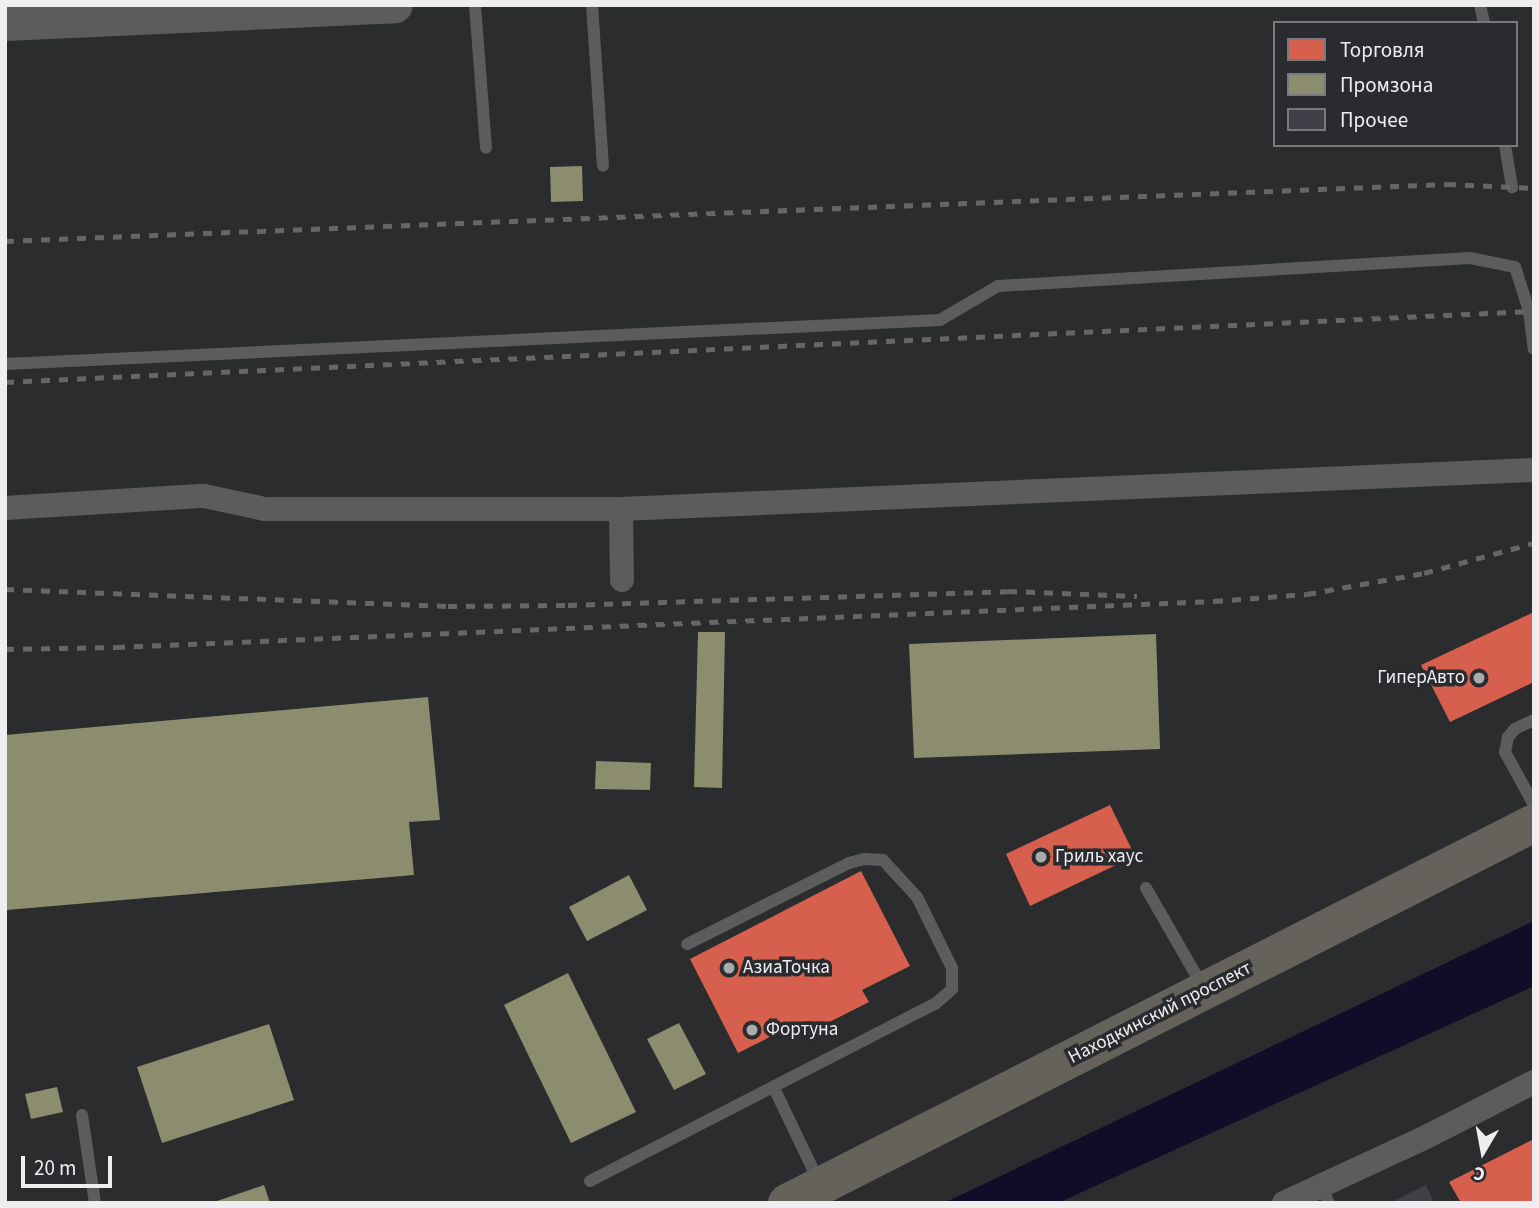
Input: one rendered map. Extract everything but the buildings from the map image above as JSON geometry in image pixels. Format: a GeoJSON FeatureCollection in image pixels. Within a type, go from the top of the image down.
{"type":"FeatureCollection","features":[{"type":"Feature","properties":{"kind":"main road"},"geometry":{"type":"LineString","coordinates":[[5,23],[395,5]]}},
{"type":"Feature","properties":{"kind":"main road","name":"Находкинский проспект"},"geometry":{"type":"LineString","coordinates":[[787,1203],[1534,823]]}},
{"type":"Feature","properties":{"kind":"street"},"geometry":{"type":"LineString","coordinates":[[5,508],[204,496],[265,509],[621,509],[1534,470]]}},
{"type":"Feature","properties":{"kind":"street"},"geometry":{"type":"LineString","coordinates":[[621,509],[622,580]]}},
{"type":"Feature","properties":{"kind":"street"},"geometry":{"type":"LineString","coordinates":[[1284,1203],[1325,1194],[1534,1082]]}},
{"type":"Feature","properties":{"kind":"lane"},"geometry":{"type":"LineString","coordinates":[[475,5],[486,148]]}},
{"type":"Feature","properties":{"kind":"lane"},"geometry":{"type":"LineString","coordinates":[[592,5],[603,166]]}},
{"type":"Feature","properties":{"kind":"lane"},"geometry":{"type":"LineString","coordinates":[[1505,147],[1512,187]]}},
{"type":"Feature","properties":{"kind":"lane"},"geometry":{"type":"LineString","coordinates":[[5,364],[940,320],[998,286],[1469,258],[1515,267],[1529,311],[1534,349]]}},
{"type":"Feature","properties":{"kind":"lane"},"geometry":{"type":"LineString","coordinates":[[1534,720],[1515,729],[1508,737],[1505,752],[1534,805]]}},
{"type":"Feature","properties":{"kind":"lane"},"geometry":{"type":"LineString","coordinates":[[590,1181],[935,1004],[951,989],[952,968],[917,897],[883,860],[864,859],[849,863],[687,944]]}},
{"type":"Feature","properties":{"kind":"lane"},"geometry":{"type":"LineString","coordinates":[[1146,887],[1205,990]]}},
{"type":"Feature","properties":{"kind":"lane"},"geometry":{"type":"LineString","coordinates":[[774,1088],[821,1186]]}},
{"type":"Feature","properties":{"kind":"lane"},"geometry":{"type":"LineString","coordinates":[[82,1115],[95,1203]]}},
{"type":"Feature","properties":{"kind":"shaded area"},"geometry":{"type":"Polygon","coordinates":[[[1534,921],[1534,986],[1058,1203],[944,1203],[1534,921]]]}},
{"type":"Feature","properties":{"kind":"railway"},"geometry":{"type":"LineString","coordinates":[[5,241],[1447,184],[1534,188]]}},
{"type":"Feature","properties":{"kind":"railway"},"geometry":{"type":"LineString","coordinates":[[5,382],[1534,311]]}},
{"type":"Feature","properties":{"kind":"railway"},"geometry":{"type":"LineString","coordinates":[[5,649],[116,647],[1214,601],[1307,594],[1424,573],[1534,543]]}},
{"type":"Feature","properties":{"kind":"railway"},"geometry":{"type":"LineString","coordinates":[[5,589],[448,606],[568,605],[1008,591],[1137,596]]}},
{"type":"Feature","properties":{"kind":"place","name":"ГиперАвто"},"geometry":{"type":"Point","coordinates":[1479,678]}},
{"type":"Feature","properties":{"kind":"place","name":"Гриль хаус"},"geometry":{"type":"Point","coordinates":[1041,857]}},
{"type":"Feature","properties":{"kind":"place","name":"АзиаТочка"},"geometry":{"type":"Point","coordinates":[729,968]}},
{"type":"Feature","properties":{"kind":"place","name":"Фортуна"},"geometry":{"type":"Point","coordinates":[752,1030]}}]}
